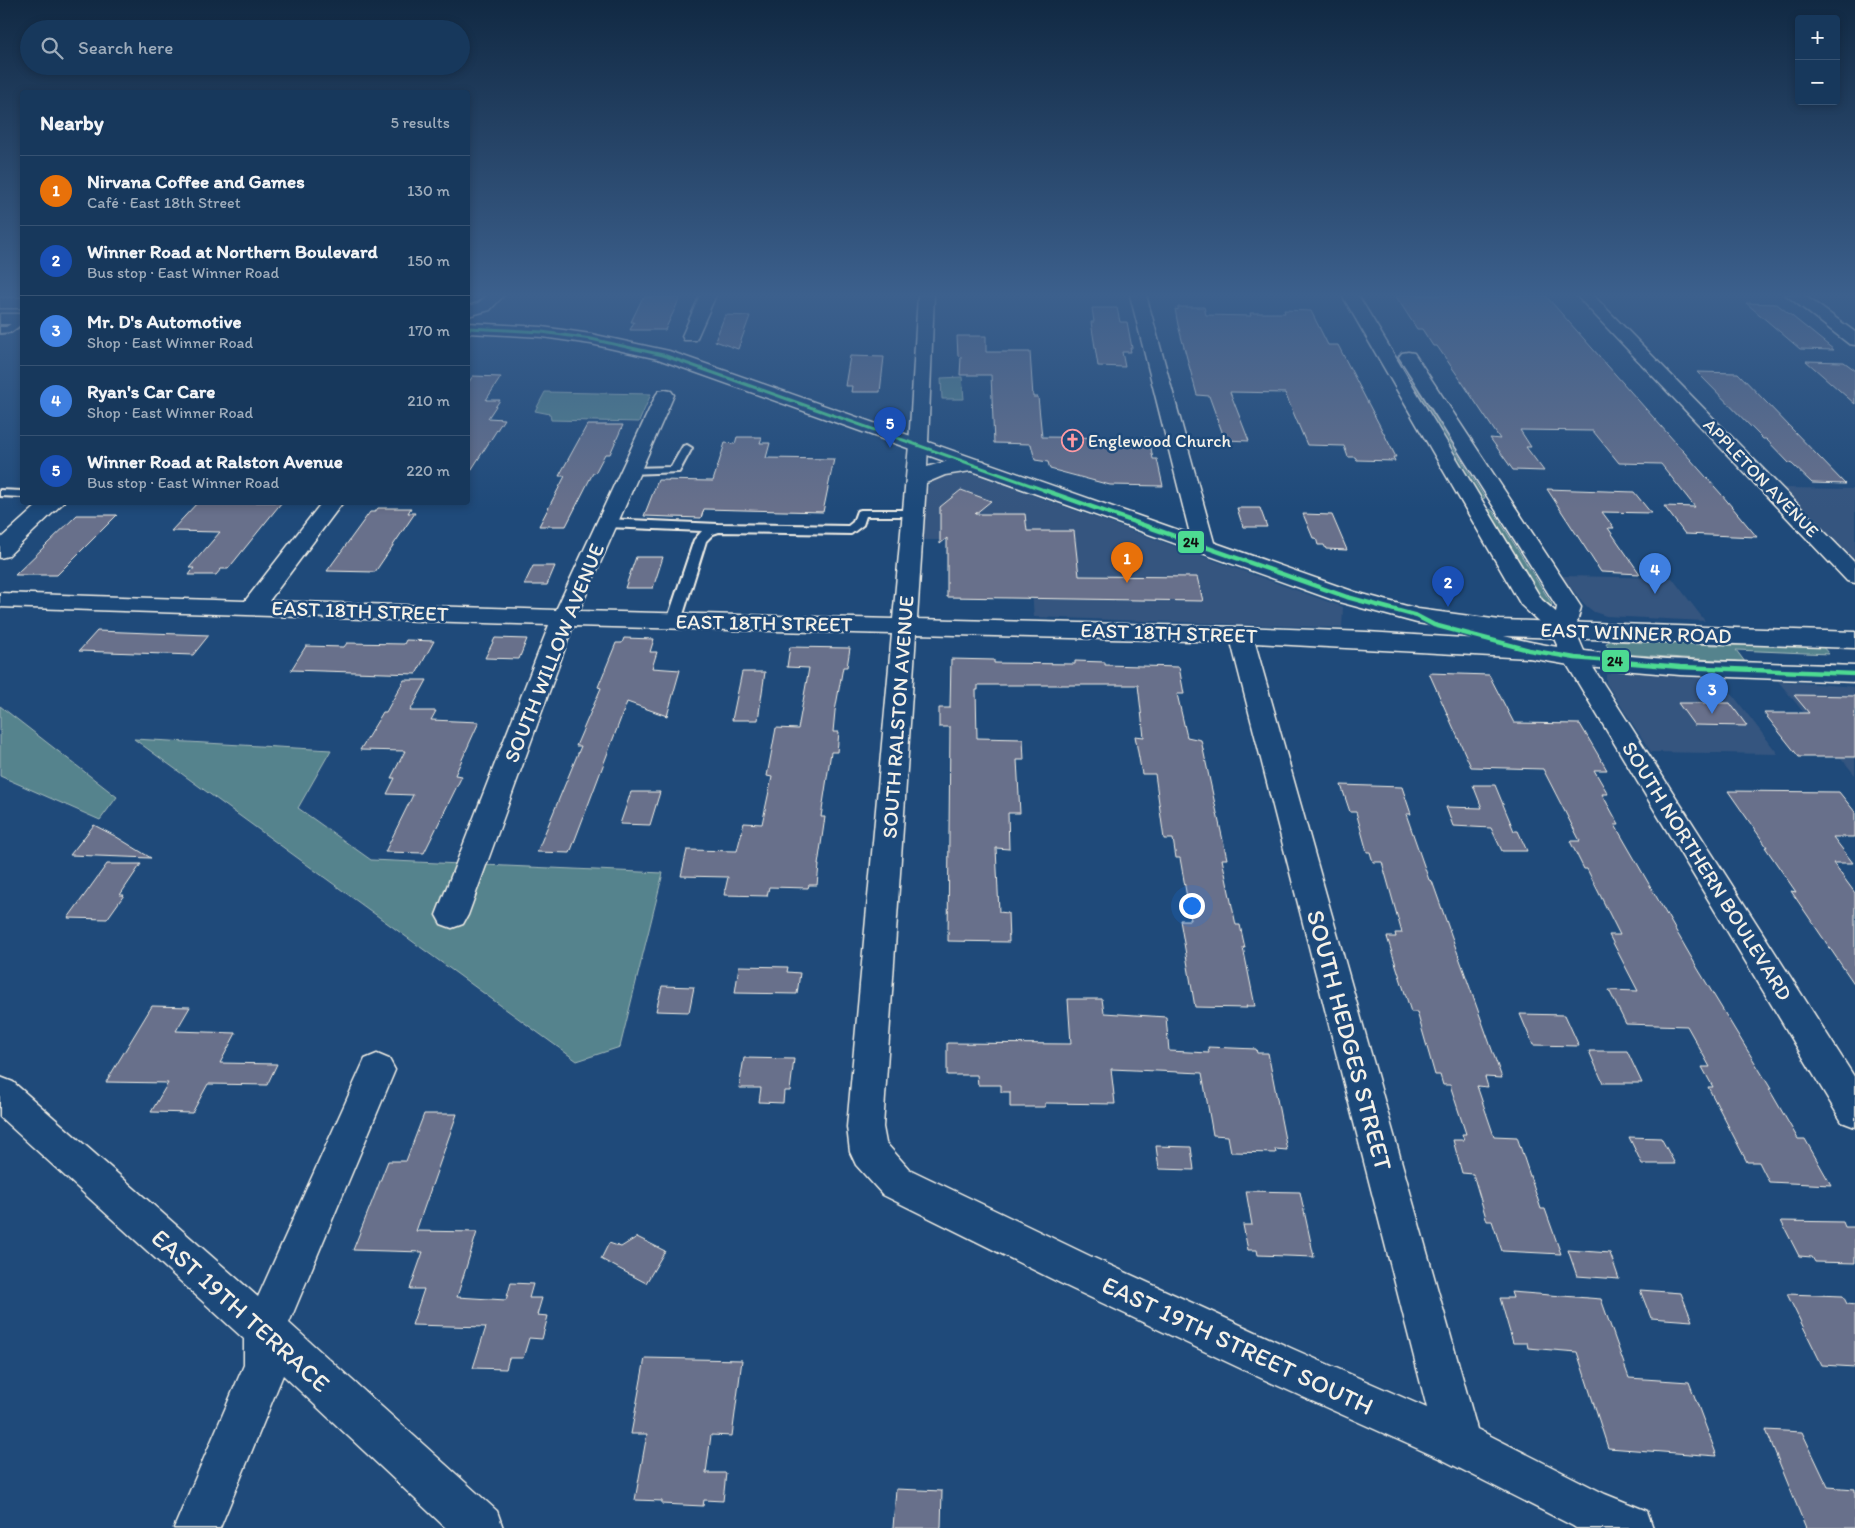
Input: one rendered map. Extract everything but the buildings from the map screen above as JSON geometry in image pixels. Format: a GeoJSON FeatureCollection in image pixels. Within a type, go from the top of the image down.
{"type":"FeatureCollection","features":[{"type":"Feature","properties":{"kind":"street","name":"EAST WINNER ROAD"},"geometry":{"type":"LineString","coordinates":[[696,366],[1348,597],[1417,616],[1500,628],[1855,640]]}},
{"type":"Feature","properties":{"kind":"street","name":"SOUTH RALSTON AVENUE"},"geometry":{"type":"LineString","coordinates":[[867,1139],[865,1127],[914,513],[923,366]]}},
{"type":"Feature","properties":{"kind":"street"},"geometry":{"type":"LineString","coordinates":[[1157,366],[1204,546]]}},
{"type":"Feature","properties":{"kind":"street","name":"SOUTH NORTHERN BOULEVARD"},"geometry":{"type":"LineString","coordinates":[[1392,366],[1534,605],[1563,630],[1575,658],[1855,1110]]}},
{"type":"Feature","properties":{"kind":"street"},"geometry":{"type":"LineString","coordinates":[[1414,366],[1569,606],[1563,630]]}},
{"type":"Feature","properties":{"kind":"street","name":"APPLETON AVENUE"},"geometry":{"type":"LineString","coordinates":[[1655,366],[1847,560],[1855,576]]}},
{"type":"Feature","properties":{"kind":"street"},"geometry":{"type":"LineString","coordinates":[[1398,376],[1420,376]]}},
{"type":"Feature","properties":{"kind":"street","name":"SOUTH WILLOW AVENUE"},"geometry":{"type":"LineString","coordinates":[[452,915],[564,618],[665,395]]}},
{"type":"Feature","properties":{"kind":"street"},"geometry":{"type":"LineString","coordinates":[[916,480],[928,472],[941,469],[977,466]]}},
{"type":"Feature","properties":{"kind":"street"},"geometry":{"type":"LineString","coordinates":[[1474,504],[1503,504]]}},
{"type":"Feature","properties":{"kind":"street"},"geometry":{"type":"LineString","coordinates":[[0,550],[51,505]]}},
{"type":"Feature","properties":{"kind":"street"},"geometry":{"type":"LineString","coordinates":[[252,608],[331,505]]}},
{"type":"Feature","properties":{"kind":"street","name":"EAST 18TH STREET"},"geometry":{"type":"LineString","coordinates":[[0,600],[564,618],[1241,635],[1366,640],[1529,650]]}},
{"type":"Feature","properties":{"kind":"street","name":"EAST WINNER ROAD"},"geometry":{"type":"LineString","coordinates":[[1417,616],[1434,625],[1529,650],[1575,658],[1680,667],[1855,674]]}},
{"type":"Feature","properties":{"kind":"street","name":"SOUTH HEDGES STREET"},"geometry":{"type":"LineString","coordinates":[[1241,635],[1459,1444]]}},
{"type":"Feature","properties":{"kind":"street"},"geometry":{"type":"LineString","coordinates":[[197,1528],[265,1366],[264,1330],[377,1070]]}},
{"type":"Feature","properties":{"kind":"street","name":"EAST 19TH TERRACE"},"geometry":{"type":"LineString","coordinates":[[0,1094],[264,1330],[480,1528]]}},
{"type":"Feature","properties":{"kind":"street","name":"EAST 19TH STREET SOUTH"},"geometry":{"type":"LineString","coordinates":[[867,1139],[869,1152],[896,1182],[1078,1271],[1278,1364],[1459,1444],[1589,1510],[1630,1528]]}},
{"type":"Feature","properties":{"kind":"lane"},"geometry":{"type":"LineString","coordinates":[[630,471],[676,470],[687,448]]}},
{"type":"Feature","properties":{"kind":"lane"},"geometry":{"type":"LineString","coordinates":[[0,494],[20,494]]}},
{"type":"Feature","properties":{"kind":"lane"},"geometry":{"type":"LineString","coordinates":[[607,523],[718,528],[851,530],[859,523],[861,513],[914,513]]}},
{"type":"Feature","properties":{"kind":"lane"},"geometry":{"type":"LineString","coordinates":[[674,620],[700,540],[709,531],[718,528]]}},
{"type":"Feature","properties":{"kind":"shaded area"},"geometry":{"type":"Polygon","coordinates":[[[957,473],[974,474],[1343,607],[1342,628],[1034,617],[1028,540],[923,540],[926,492],[931,481],[944,475],[957,473]]]}},
{"type":"Feature","properties":{"kind":"shaded area"},"geometry":{"type":"Polygon","coordinates":[[[1783,488],[1855,489],[1855,561],[1783,488]]]}},
{"type":"Feature","properties":{"kind":"shaded area"},"geometry":{"type":"Polygon","coordinates":[[[1561,576],[1672,578],[1705,621],[1606,616],[1594,612],[1585,605],[1561,576]]]}},
{"type":"Feature","properties":{"kind":"shaded area"},"geometry":{"type":"Polygon","coordinates":[[[1615,671],[1719,677],[1778,754],[1651,752],[1606,683],[1606,675],[1615,671]]]}},
{"type":"Feature","properties":{"kind":"shaded area"},"geometry":{"type":"Polygon","coordinates":[[[1778,681],[1855,687],[1855,775],[1778,681]]]}},
{"type":"Feature","properties":{"kind":"green space"},"geometry":{"type":"Polygon","coordinates":[[[962,377],[964,399],[942,399],[941,378],[962,377]]]}},
{"type":"Feature","properties":{"kind":"green space"},"geometry":{"type":"Polygon","coordinates":[[[1408,380],[1413,382],[1485,498],[1481,499],[1408,380]]]}},
{"type":"Feature","properties":{"kind":"green space"},"geometry":{"type":"Polygon","coordinates":[[[545,392],[651,394],[639,422],[551,420],[550,414],[535,411],[545,392]]]}},
{"type":"Feature","properties":{"kind":"green space"},"geometry":{"type":"Polygon","coordinates":[[[1490,509],[1494,512],[1552,604],[1551,607],[1546,607],[1486,510],[1490,509]]]}},
{"type":"Feature","properties":{"kind":"green space"},"geometry":{"type":"Polygon","coordinates":[[[1610,641],[1716,645],[1821,645],[1829,654],[1736,650],[1745,662],[1622,654],[1608,648],[1606,643],[1610,641]]]}},
{"type":"Feature","properties":{"kind":"green space"},"geometry":{"type":"Polygon","coordinates":[[[0,706],[117,797],[100,820],[0,776],[0,706]]]}},
{"type":"Feature","properties":{"kind":"green space"},"geometry":{"type":"Polygon","coordinates":[[[134,739],[331,750],[298,808],[371,860],[663,873],[620,1047],[577,1061],[134,739]]]}},
{"type":"Feature","properties":{"kind":"transit line","name":"24"},"geometry":{"type":"LineString","coordinates":[[695,366],[1347,597],[1417,616],[1434,625],[1529,650],[1575,658],[1680,667],[1855,674]]}},
{"type":"Feature","properties":{"kind":"place","name":"Englewood Church"},"geometry":{"type":"Point","coordinates":[1072,441]}},
{"type":"Feature","properties":{"kind":"place","name":"Winner Road at Ralston Avenue"},"geometry":{"type":"Point","coordinates":[890,448]}},
{"type":"Feature","properties":{"kind":"place","name":"Nirvana Coffee and Games"},"geometry":{"type":"Point","coordinates":[1127,583]}},
{"type":"Feature","properties":{"kind":"place","name":"Ryan's Car Care"},"geometry":{"type":"Point","coordinates":[1655,594]}},
{"type":"Feature","properties":{"kind":"place","name":"Winner Road at Northern Boulevard"},"geometry":{"type":"Point","coordinates":[1448,607]}},
{"type":"Feature","properties":{"kind":"place","name":"Mr. D's Automotive"},"geometry":{"type":"Point","coordinates":[1712,714]}}]}
